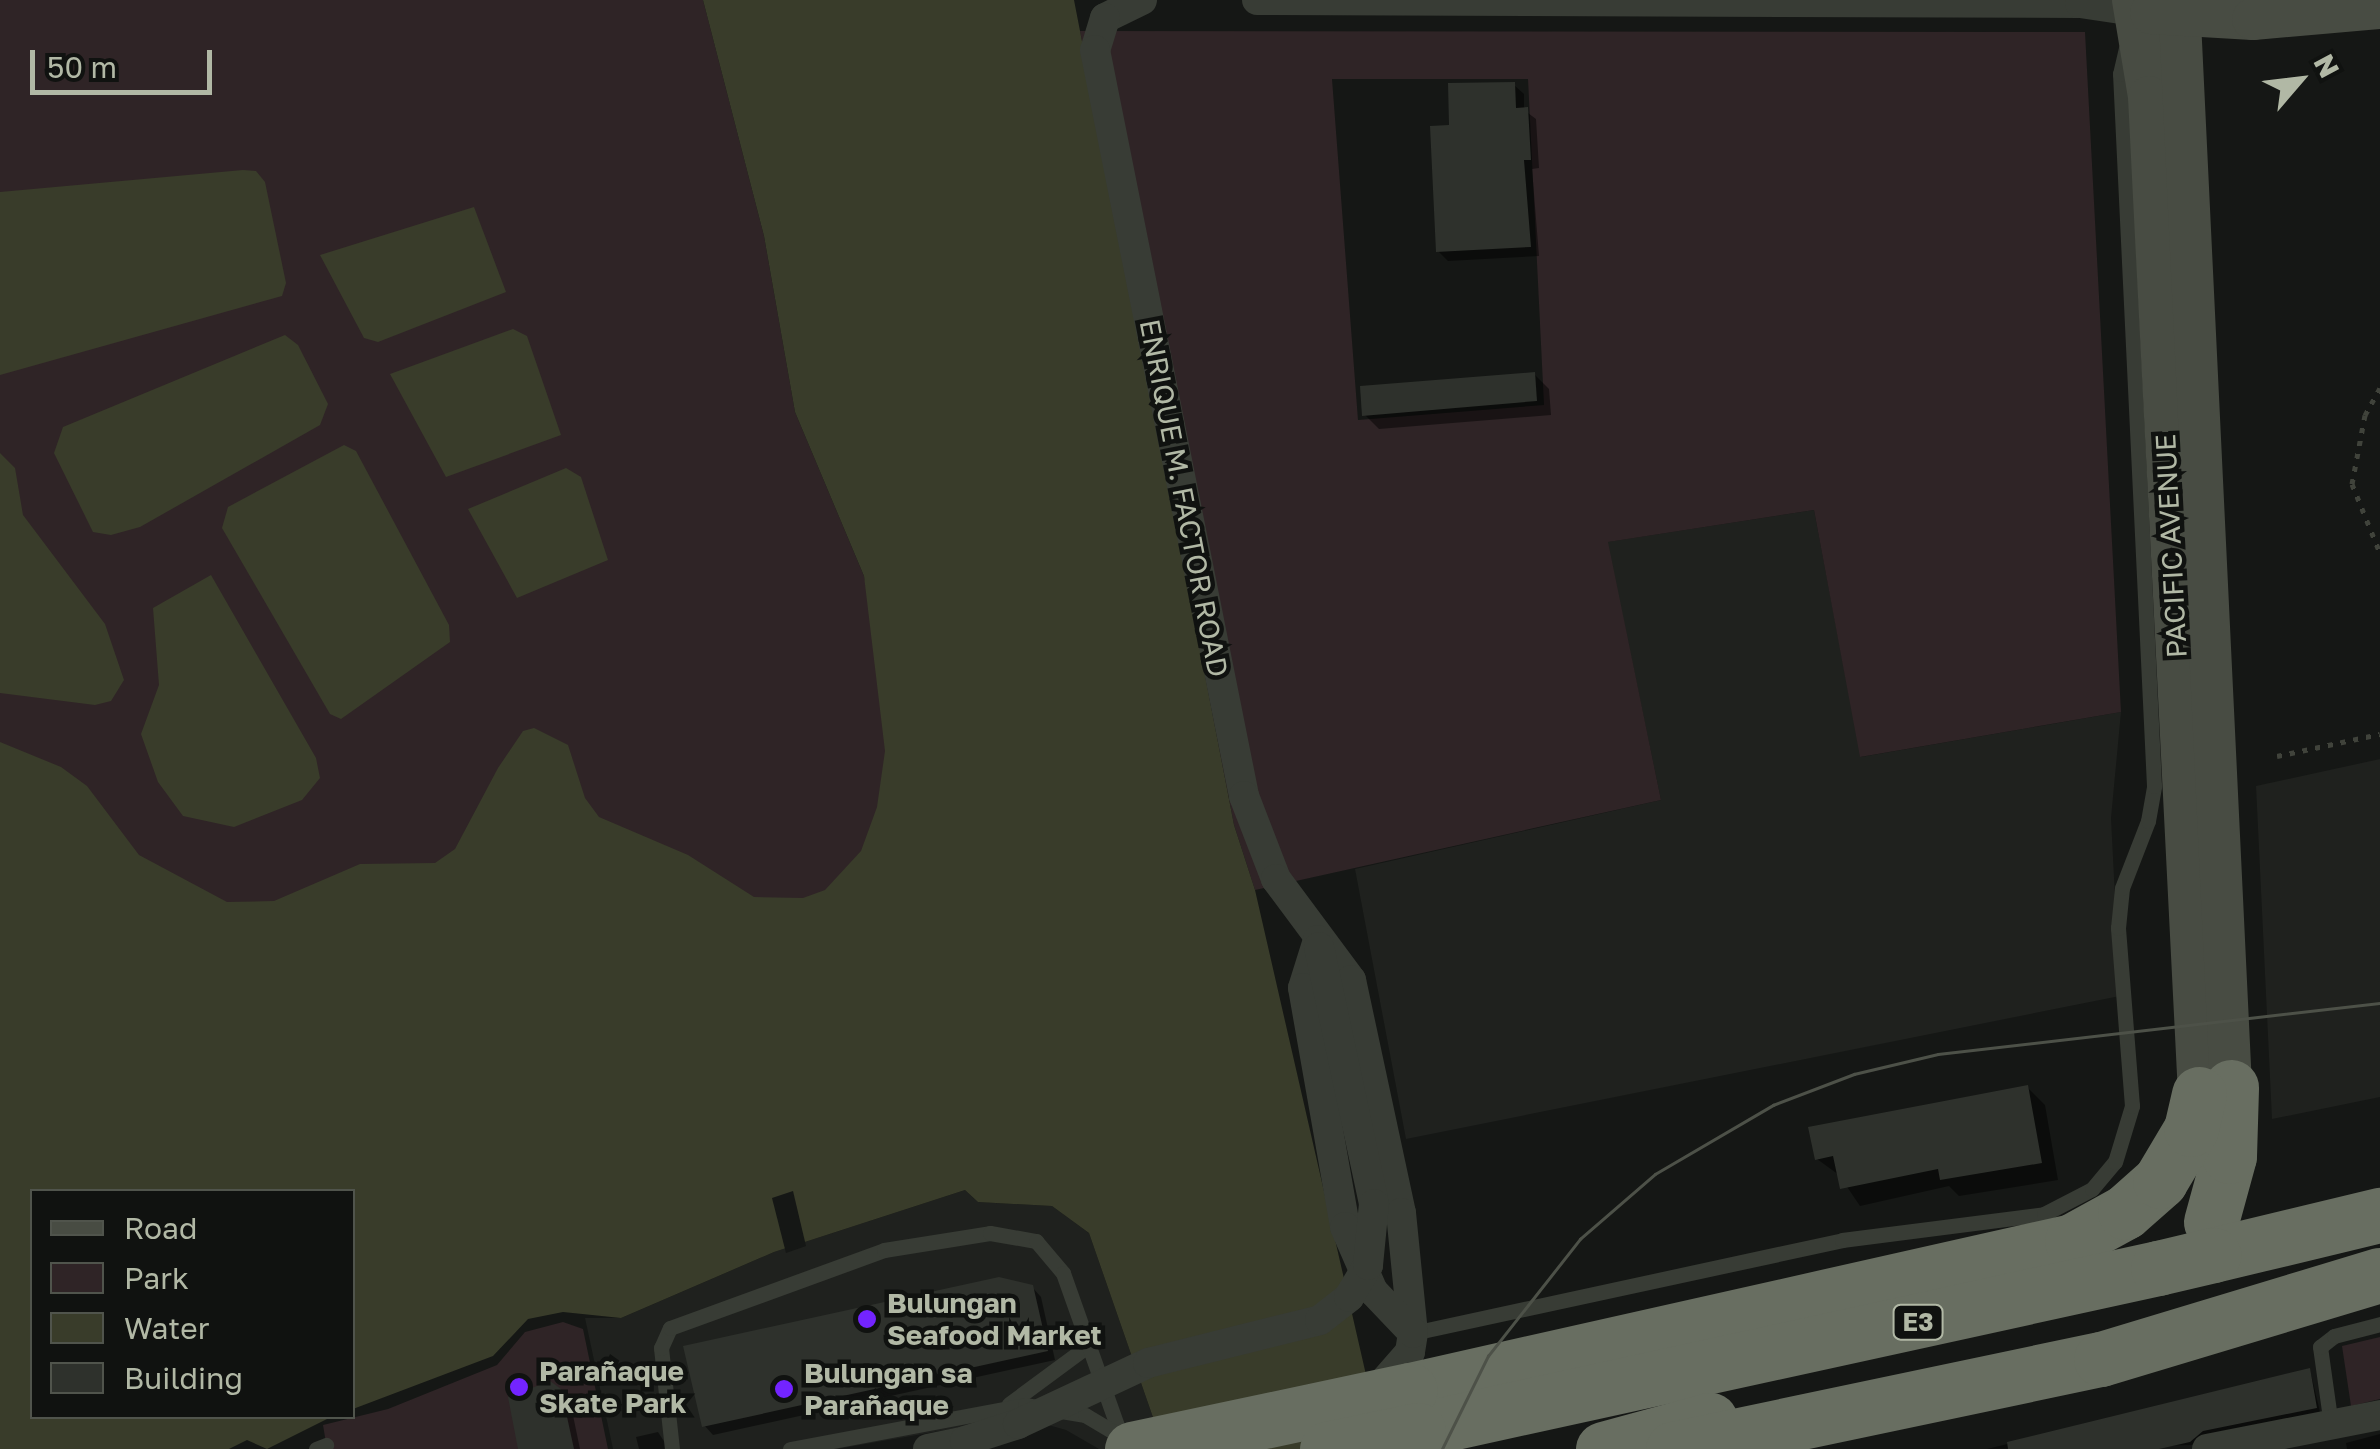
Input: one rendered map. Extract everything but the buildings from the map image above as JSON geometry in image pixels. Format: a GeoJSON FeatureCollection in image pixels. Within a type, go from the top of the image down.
{"type":"FeatureCollection","features":[{"type":"Feature","properties":{"kind":"highway"},"geometry":{"type":"LineString","coordinates":[[2212,1239],[2229,1156],[2215,1090]]}},
{"type":"Feature","properties":{"kind":"highway"},"geometry":{"type":"LineString","coordinates":[[1126,1445],[1407,1423],[2072,1241],[2125,1212],[2160,1181],[2215,1090]]}},
{"type":"Feature","properties":{"kind":"highway","name":"E3"},"geometry":{"type":"LineString","coordinates":[[1327,1449],[1407,1423],[2154,1285],[2212,1239],[2380,1215]]}},
{"type":"Feature","properties":{"kind":"highway"},"geometry":{"type":"LineString","coordinates":[[1673,1449],[2102,1359],[2380,1275]]}},
{"type":"Feature","properties":{"kind":"highway"},"geometry":{"type":"LineString","coordinates":[[1603,1449],[2084,1333],[2154,1285]]}},
{"type":"Feature","properties":{"kind":"main road"},"geometry":{"type":"LineString","coordinates":[[2134,5],[2253,19],[2380,8]]}},
{"type":"Feature","properties":{"kind":"main road","name":"PACIFIC AVENUE"},"geometry":{"type":"LineString","coordinates":[[2134,5],[2149,97],[2215,1090]]}},
{"type":"Feature","properties":{"kind":"main road","name":"PACIFIC AVENUE"},"geometry":{"type":"LineString","coordinates":[[2179,9],[2215,1090]]}},
{"type":"Feature","properties":{"kind":"street","name":"ENRIQUE M. FACTOR ROAD"},"geometry":{"type":"LineString","coordinates":[[1142,0],[1112,12],[1095,40],[1244,796],[1264,856],[1318,940],[1351,980],[1401,1213],[1414,1333]]}},
{"type":"Feature","properties":{"kind":"street"},"geometry":{"type":"LineString","coordinates":[[1257,0],[2134,5]]}},
{"type":"Feature","properties":{"kind":"street"},"geometry":{"type":"LineString","coordinates":[[1318,940],[1303,988],[1346,1226],[1372,1290],[1414,1333],[1410,1352],[1384,1382],[1379,1399],[1407,1423]]}},
{"type":"Feature","properties":{"kind":"street"},"geometry":{"type":"LineString","coordinates":[[928,1449],[1018,1424],[1138,1366],[1320,1320],[1349,1297],[1368,1265],[1374,1204],[1318,940]]}},
{"type":"Feature","properties":{"kind":"street"},"geometry":{"type":"LineString","coordinates":[[2207,1449],[2380,1416]]}},
{"type":"Feature","properties":{"kind":"lane"},"geometry":{"type":"LineString","coordinates":[[1414,1333],[1842,1240],[2044,1214],[2092,1189],[2115,1162],[2132,1106],[2118,928],[2122,888],[2148,822],[2154,786],[2120,74],[2134,5]]}},
{"type":"Feature","properties":{"kind":"lane"},"geometry":{"type":"LineString","coordinates":[[672,1449],[660,1348],[670,1328],[920,1240],[990,1233],[1036,1241],[1063,1273],[1126,1445]]}},
{"type":"Feature","properties":{"kind":"lane"},"geometry":{"type":"LineString","coordinates":[[2331,1426],[2320,1347],[2334,1336],[2380,1324]]}},
{"type":"Feature","properties":{"kind":"lane"},"geometry":{"type":"LineString","coordinates":[[1006,1406],[1090,1344]]}},
{"type":"Feature","properties":{"kind":"lane"},"geometry":{"type":"LineString","coordinates":[[790,1449],[1006,1406],[1065,1409],[1126,1445]]}},
{"type":"Feature","properties":{"kind":"path"},"geometry":{"type":"LineString","coordinates":[[2380,388],[2365,416],[2352,484],[2380,553]]}},
{"type":"Feature","properties":{"kind":"path"},"geometry":{"type":"LineString","coordinates":[[2278,756],[2380,734]]}},
{"type":"Feature","properties":{"kind":"shaded area"},"geometry":{"type":"Polygon","coordinates":[[[1814,510],[1861,757],[2121,712],[2111,818],[2120,996],[1406,1139],[1355,869],[1661,800],[1607,542],[1814,510]]]}},
{"type":"Feature","properties":{"kind":"shaded area"},"geometry":{"type":"Polygon","coordinates":[[[2380,759],[2380,1097],[2272,1119],[2256,786],[2380,759]]]}},
{"type":"Feature","properties":{"kind":"shaded area","name":"Bulungan Seafood Market"},"geometry":{"type":"Polygon","coordinates":[[[965,1190],[978,1202],[1052,1206],[1089,1233],[1164,1449],[1099,1449],[1066,1430],[1020,1417],[837,1449],[613,1449],[585,1318],[621,1318],[774,1252],[965,1190]]]}},
{"type":"Feature","properties":{"kind":"green space"},"geometry":{"type":"Polygon","coordinates":[[[0,0],[703,0],[764,236],[795,412],[864,576],[921,877],[40,1189],[30,1189],[30,1418],[0,1449],[0,0]]]}},
{"type":"Feature","properties":{"kind":"green space"},"geometry":{"type":"Polygon","coordinates":[[[1080,31],[2085,32],[2121,712],[1860,757],[1814,510],[1608,542],[1661,800],[1255,890],[1234,825],[1080,31]],[[1332,79],[1358,420],[1544,405],[1528,79],[1332,79]]]}},
{"type":"Feature","properties":{"kind":"green space","name":"Parañaque Skate Park"},"geometry":{"type":"Polygon","coordinates":[[[563,1322],[583,1329],[608,1449],[327,1449],[323,1425],[388,1409],[497,1365],[525,1332],[563,1322]]]}},
{"type":"Feature","properties":{"kind":"green space"},"geometry":{"type":"Polygon","coordinates":[[[2380,1337],[2380,1399],[2351,1406],[2342,1346],[2380,1337]]]}},
{"type":"Feature","properties":{"kind":"water"},"geometry":{"type":"Polygon","coordinates":[[[703,0],[1074,0],[1234,825],[1255,890],[1383,1449],[1164,1449],[1089,1233],[1052,1206],[978,1202],[965,1190],[774,1252],[621,1318],[563,1312],[528,1319],[493,1356],[355,1408],[355,1189],[30,1189],[30,1419],[327,1419],[267,1449],[247,1440],[229,1449],[0,1449],[0,742],[61,767],[87,786],[139,855],[227,902],[274,901],[360,864],[435,863],[455,849],[498,768],[523,731],[534,728],[568,745],[585,798],[599,817],[688,855],[754,897],[803,898],[825,890],[861,851],[877,807],[885,751],[864,576],[795,412],[764,236],[703,0]]]}},
{"type":"Feature","properties":{"kind":"water"},"geometry":{"type":"Polygon","coordinates":[[[256,171],[265,182],[286,283],[282,296],[0,375],[0,192],[256,171]]]}},
{"type":"Feature","properties":{"kind":"water"},"geometry":{"type":"Polygon","coordinates":[[[474,207],[506,292],[378,342],[364,338],[320,255],[474,207]]]}},
{"type":"Feature","properties":{"kind":"water"},"geometry":{"type":"Polygon","coordinates":[[[513,329],[527,336],[561,435],[446,477],[390,374],[513,329]]]}},
{"type":"Feature","properties":{"kind":"water"},"geometry":{"type":"Polygon","coordinates":[[[285,335],[298,345],[328,404],[320,425],[140,527],[111,535],[93,532],[54,453],[63,427],[285,335]]]}},
{"type":"Feature","properties":{"kind":"water"},"geometry":{"type":"Polygon","coordinates":[[[344,445],[356,451],[449,625],[450,642],[341,719],[330,714],[222,528],[228,507],[344,445]]]}},
{"type":"Feature","properties":{"kind":"water"},"geometry":{"type":"Polygon","coordinates":[[[0,453],[15,468],[23,515],[105,624],[124,680],[111,701],[95,705],[0,693],[0,453]]]}},
{"type":"Feature","properties":{"kind":"water"},"geometry":{"type":"Polygon","coordinates":[[[566,468],[581,477],[608,560],[517,598],[468,509],[566,468]]]}},
{"type":"Feature","properties":{"kind":"water"},"geometry":{"type":"Polygon","coordinates":[[[211,575],[316,758],[320,778],[302,800],[234,827],[183,816],[158,782],[141,734],[159,685],[153,608],[211,575]]]}},
{"type":"Feature","properties":{"kind":"pier"},"geometry":{"type":"Polygon","coordinates":[[[793,1191],[806,1246],[786,1253],[772,1198],[793,1191]]]}},
{"type":"Feature","properties":{"kind":"tram line"},"geometry":{"type":"LineString","coordinates":[[1442,1449],[1488,1356],[1580,1239],[1655,1174],[1773,1105],[1854,1074],[1938,1054],[2380,1003]]}},
{"type":"Feature","properties":{"kind":"place","name":"Bulungan Seafood Market"},"geometry":{"type":"Point","coordinates":[867,1319]}},
{"type":"Feature","properties":{"kind":"place","name":"Parañaque Skate Park"},"geometry":{"type":"Point","coordinates":[519,1387]}},
{"type":"Feature","properties":{"kind":"place","name":"Bulungan sa Parañaque"},"geometry":{"type":"Point","coordinates":[784,1389]}}]}
